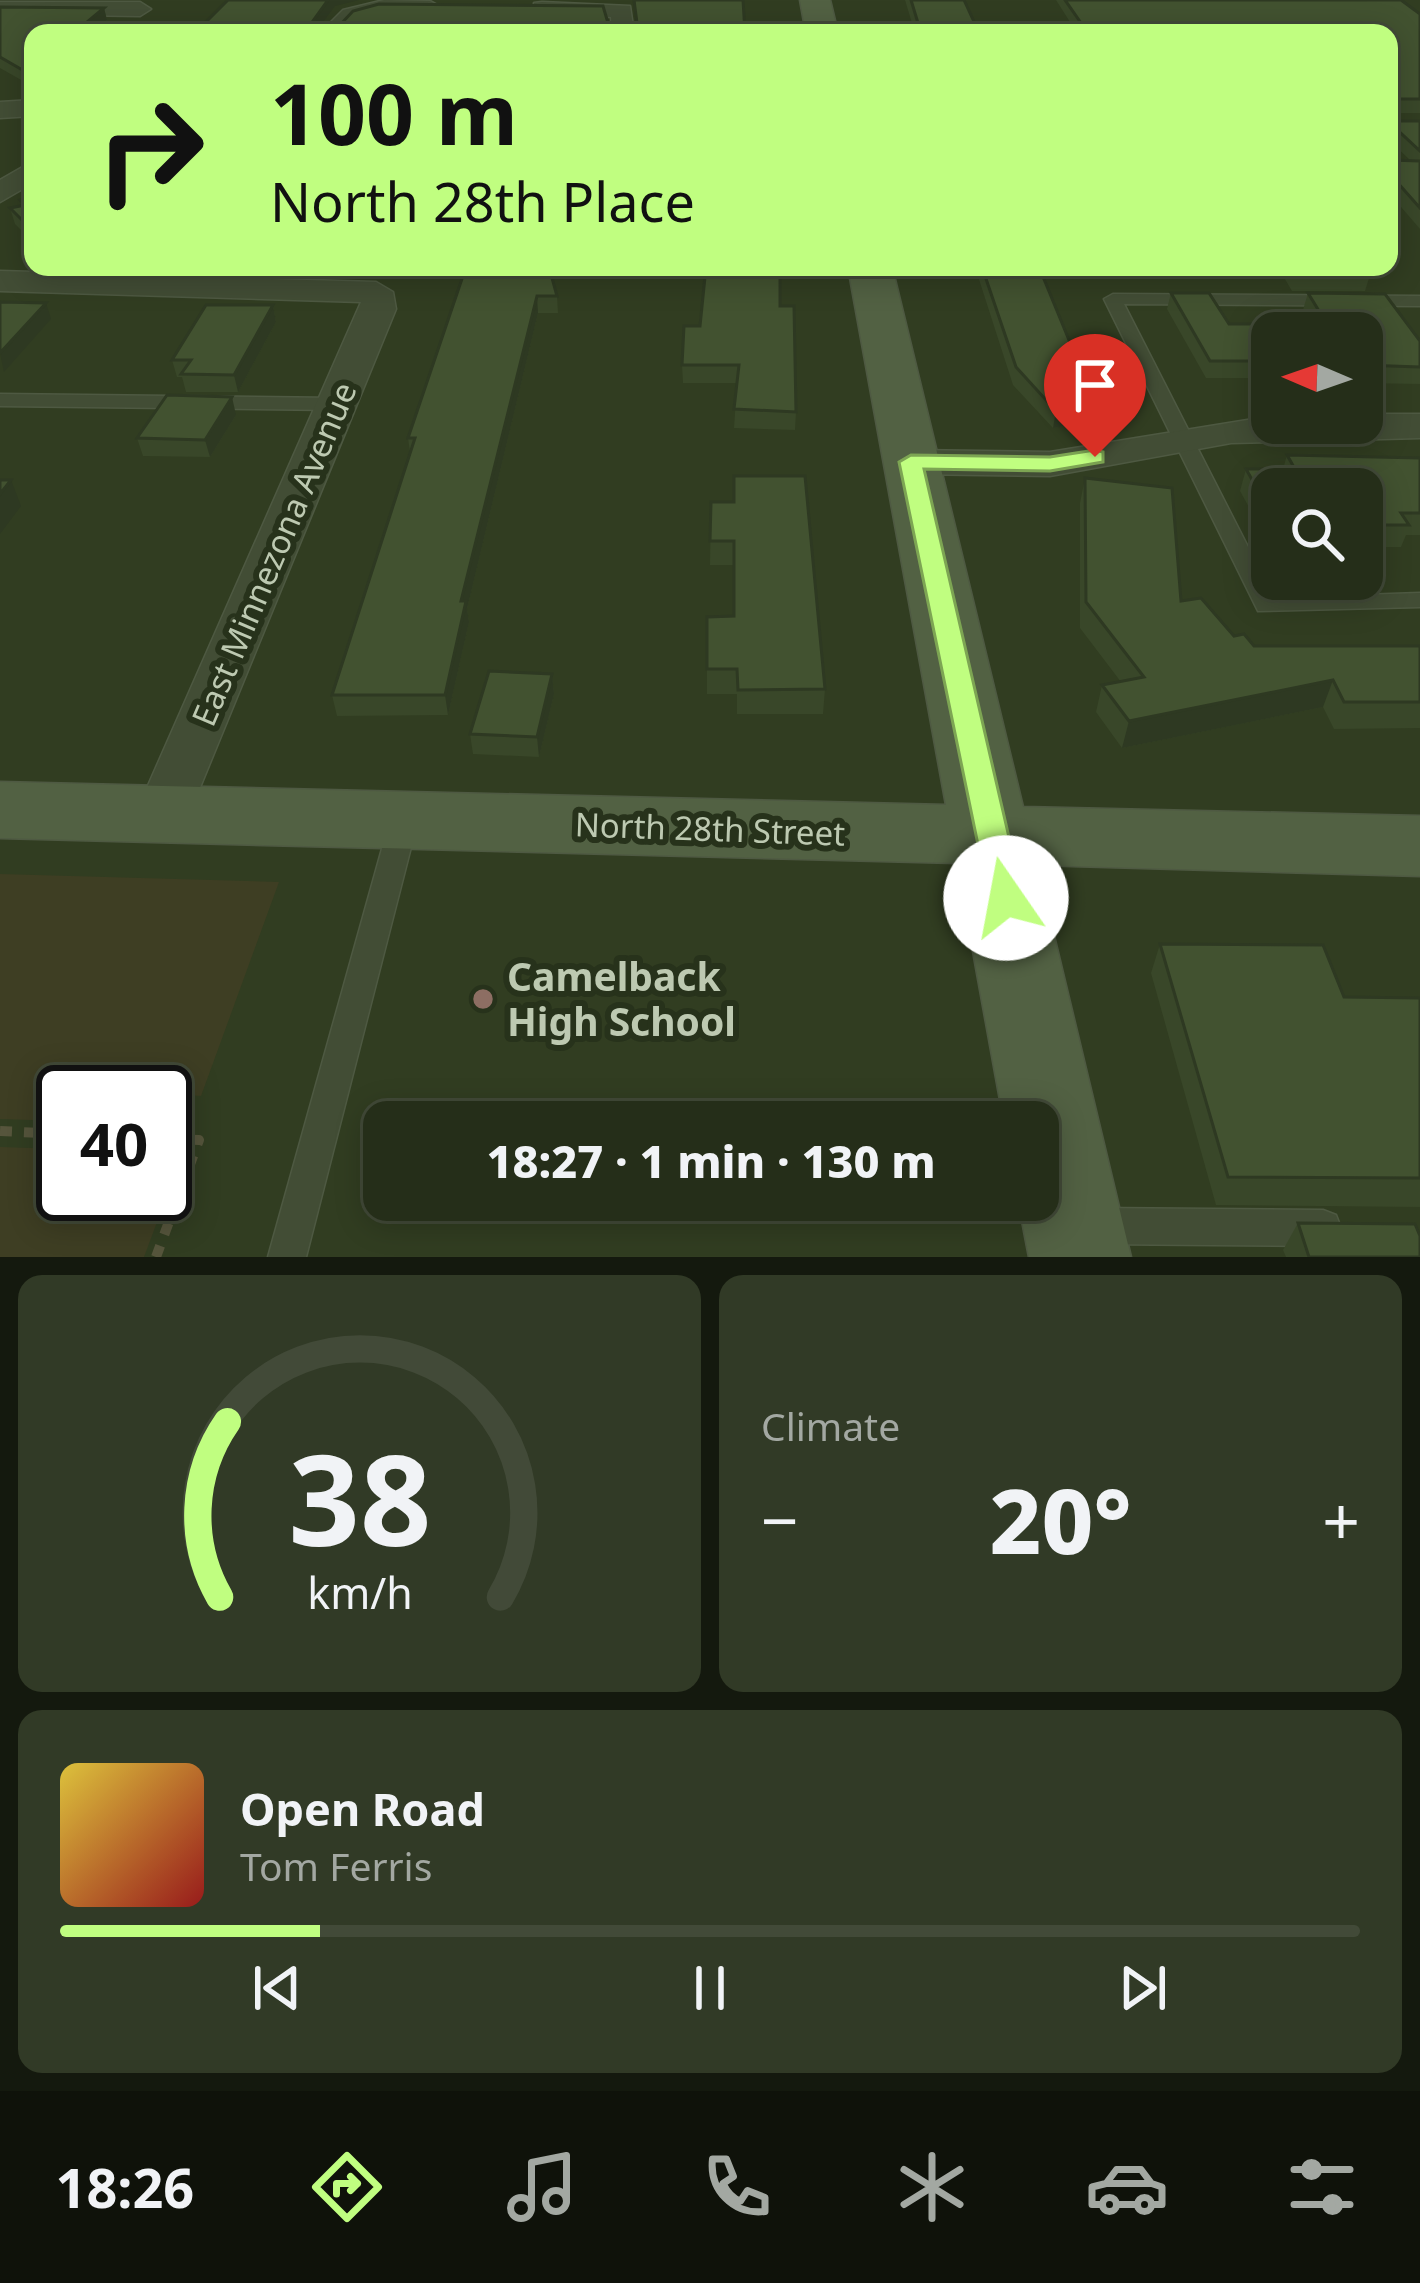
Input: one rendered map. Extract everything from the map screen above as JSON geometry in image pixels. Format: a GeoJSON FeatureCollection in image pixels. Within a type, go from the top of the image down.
{"type":"FeatureCollection","features":[{"type":"Feature","properties":{"kind":"street"},"geometry":{"type":"LineString","coordinates":[[0,8],[143,5]]}},
{"type":"Feature","properties":{"kind":"street"},"geometry":{"type":"LineString","coordinates":[[338,24],[357,8],[447,7]]}},
{"type":"Feature","properties":{"kind":"street"},"geometry":{"type":"LineString","coordinates":[[514,8],[623,22]]}},
{"type":"Feature","properties":{"kind":"street"},"geometry":{"type":"LineString","coordinates":[[872,276],[1077,1242]]}},
{"type":"Feature","properties":{"kind":"street","name":"East Minnezona Avenue"},"geometry":{"type":"LineString","coordinates":[[0,281],[376,292],[379,309],[163,815]]}},
{"type":"Feature","properties":{"kind":"street"},"geometry":{"type":"LineString","coordinates":[[911,462],[1050,464],[1231,431],[1306,425],[1420,426]]}},
{"type":"Feature","properties":{"kind":"street","name":"North 28th Street"},"geometry":{"type":"LineString","coordinates":[[0,810],[1420,846]]}},
{"type":"Feature","properties":{"kind":"lane"},"geometry":{"type":"LineString","coordinates":[[1420,301],[1113,299],[1266,606],[1420,600]]}},
{"type":"Feature","properties":{"kind":"lane"},"geometry":{"type":"LineString","coordinates":[[0,400],[338,404]]}},
{"type":"Feature","properties":{"kind":"lane"},"geometry":{"type":"LineString","coordinates":[[287,1257],[404,820]]}},
{"type":"Feature","properties":{"kind":"lane"},"geometry":{"type":"LineString","coordinates":[[1077,1242],[1354,1228]]}},
{"type":"Feature","properties":{"kind":"path"},"geometry":{"type":"LineString","coordinates":[[0,1132],[36,1133]]}},
{"type":"Feature","properties":{"kind":"path"},"geometry":{"type":"LineString","coordinates":[[157,1257],[170,1221]]}},
{"type":"Feature","properties":{"kind":"shaded area"},"geometry":{"type":"Polygon","coordinates":[[[0,874],[279,882],[201,1096],[192,1095],[192,1065],[36,1065],[36,1120],[0,1119],[0,874]]]}},
{"type":"Feature","properties":{"kind":"shaded area"},"geometry":{"type":"Polygon","coordinates":[[[0,1147],[36,1148],[36,1221],[157,1221],[144,1257],[0,1257],[0,1147]]]}},
{"type":"Feature","properties":{"kind":"building"},"geometry":{"type":"Polygon","coordinates":[[[228,0],[328,0],[313,21],[333,24],[204,24],[228,0]]]}},
{"type":"Feature","properties":{"kind":"building"},"geometry":{"type":"Polygon","coordinates":[[[634,0],[743,0],[744,24],[341,24],[353,11],[379,4],[603,6],[608,23],[637,23],[634,0]]]}},
{"type":"Feature","properties":{"kind":"building"},"geometry":{"type":"Polygon","coordinates":[[[911,0],[964,0],[975,24],[918,23],[911,0]]]}},
{"type":"Feature","properties":{"kind":"building"},"geometry":{"type":"Polygon","coordinates":[[[1065,0],[1401,0],[1420,14],[1420,99],[1398,99],[1398,24],[1082,24],[1065,0]]]}},
{"type":"Feature","properties":{"kind":"building"},"geometry":{"type":"Polygon","coordinates":[[[0,7],[104,8],[85,24],[24,24],[24,71],[0,57],[0,7]]]}},
{"type":"Feature","properties":{"kind":"building"},"geometry":{"type":"Polygon","coordinates":[[[1398,121],[1420,121],[1420,151],[1398,130],[1398,121]]]}},
{"type":"Feature","properties":{"kind":"building"},"geometry":{"type":"Polygon","coordinates":[[[1398,160],[1420,161],[1420,208],[1398,183],[1398,160]]]}},
{"type":"Feature","properties":{"kind":"building"},"geometry":{"type":"Polygon","coordinates":[[[24,205],[24,222],[10,208],[24,205]]]}},
{"type":"Feature","properties":{"kind":"building"},"geometry":{"type":"Polygon","coordinates":[[[463,276],[551,276],[557,296],[537,296],[461,601],[466,601],[445,695],[332,695],[415,438],[408,438],[463,276]]]}},
{"type":"Feature","properties":{"kind":"building"},"geometry":{"type":"Polygon","coordinates":[[[705,276],[780,276],[780,306],[794,306],[796,412],[734,409],[739,365],[682,365],[684,326],[700,326],[705,276]]]}},
{"type":"Feature","properties":{"kind":"building"},"geometry":{"type":"Polygon","coordinates":[[[985,276],[1043,276],[1071,345],[1082,344],[1121,382],[1103,384],[1120,401],[1056,411],[1016,367],[985,276]]]}},
{"type":"Feature","properties":{"kind":"building"},"geometry":{"type":"Polygon","coordinates":[[[1171,293],[1209,293],[1229,324],[1251,324],[1251,361],[1210,361],[1171,293]]]}},
{"type":"Feature","properties":{"kind":"building"},"geometry":{"type":"Polygon","coordinates":[[[1308,293],[1385,294],[1420,341],[1420,367],[1383,366],[1383,312],[1320,312],[1308,293]]]}},
{"type":"Feature","properties":{"kind":"building"},"geometry":{"type":"Polygon","coordinates":[[[0,302],[46,303],[0,353],[0,302]]]}},
{"type":"Feature","properties":{"kind":"building"},"geometry":{"type":"Polygon","coordinates":[[[206,305],[273,305],[234,375],[181,374],[191,360],[172,360],[206,305]]]}},
{"type":"Feature","properties":{"kind":"building"},"geometry":{"type":"Polygon","coordinates":[[[167,395],[232,397],[205,440],[137,438],[167,395]]]}},
{"type":"Feature","properties":{"kind":"building"},"geometry":{"type":"Polygon","coordinates":[[[1287,455],[1420,458],[1420,513],[1401,513],[1409,525],[1383,525],[1383,468],[1294,468],[1287,455]]]}},
{"type":"Feature","properties":{"kind":"building"},"geometry":{"type":"Polygon","coordinates":[[[734,476],[805,476],[825,689],[738,690],[737,669],[707,669],[707,617],[734,616],[734,541],[710,541],[711,502],[734,502],[734,476]]]}},
{"type":"Feature","properties":{"kind":"building"},"geometry":{"type":"Polygon","coordinates":[[[1085,478],[1172,488],[1181,601],[1201,598],[1234,636],[1244,634],[1254,646],[1420,646],[1420,702],[1344,702],[1333,680],[1129,721],[1102,685],[1144,677],[1086,602],[1085,478]]]}},
{"type":"Feature","properties":{"kind":"building"},"geometry":{"type":"Polygon","coordinates":[[[489,671],[552,674],[537,737],[470,734],[489,671]]]}},
{"type":"Feature","properties":{"kind":"building"},"geometry":{"type":"Polygon","coordinates":[[[1160,944],[1323,945],[1344,997],[1420,998],[1420,1178],[1228,1177],[1160,944]]]}},
{"type":"Feature","properties":{"kind":"building"},"geometry":{"type":"Polygon","coordinates":[[[1298,1223],[1415,1224],[1420,1257],[1309,1257],[1298,1223]]]}},
{"type":"Feature","properties":{"kind":"place","name":"Camelback High School"},"geometry":{"type":"Point","coordinates":[483,999]}},
{"type":"Feature","properties":{"kind":"route"},"geometry":{"type":"LineString","coordinates":[[1006,898],[911,462],[1050,464],[1095,457]]}}]}
